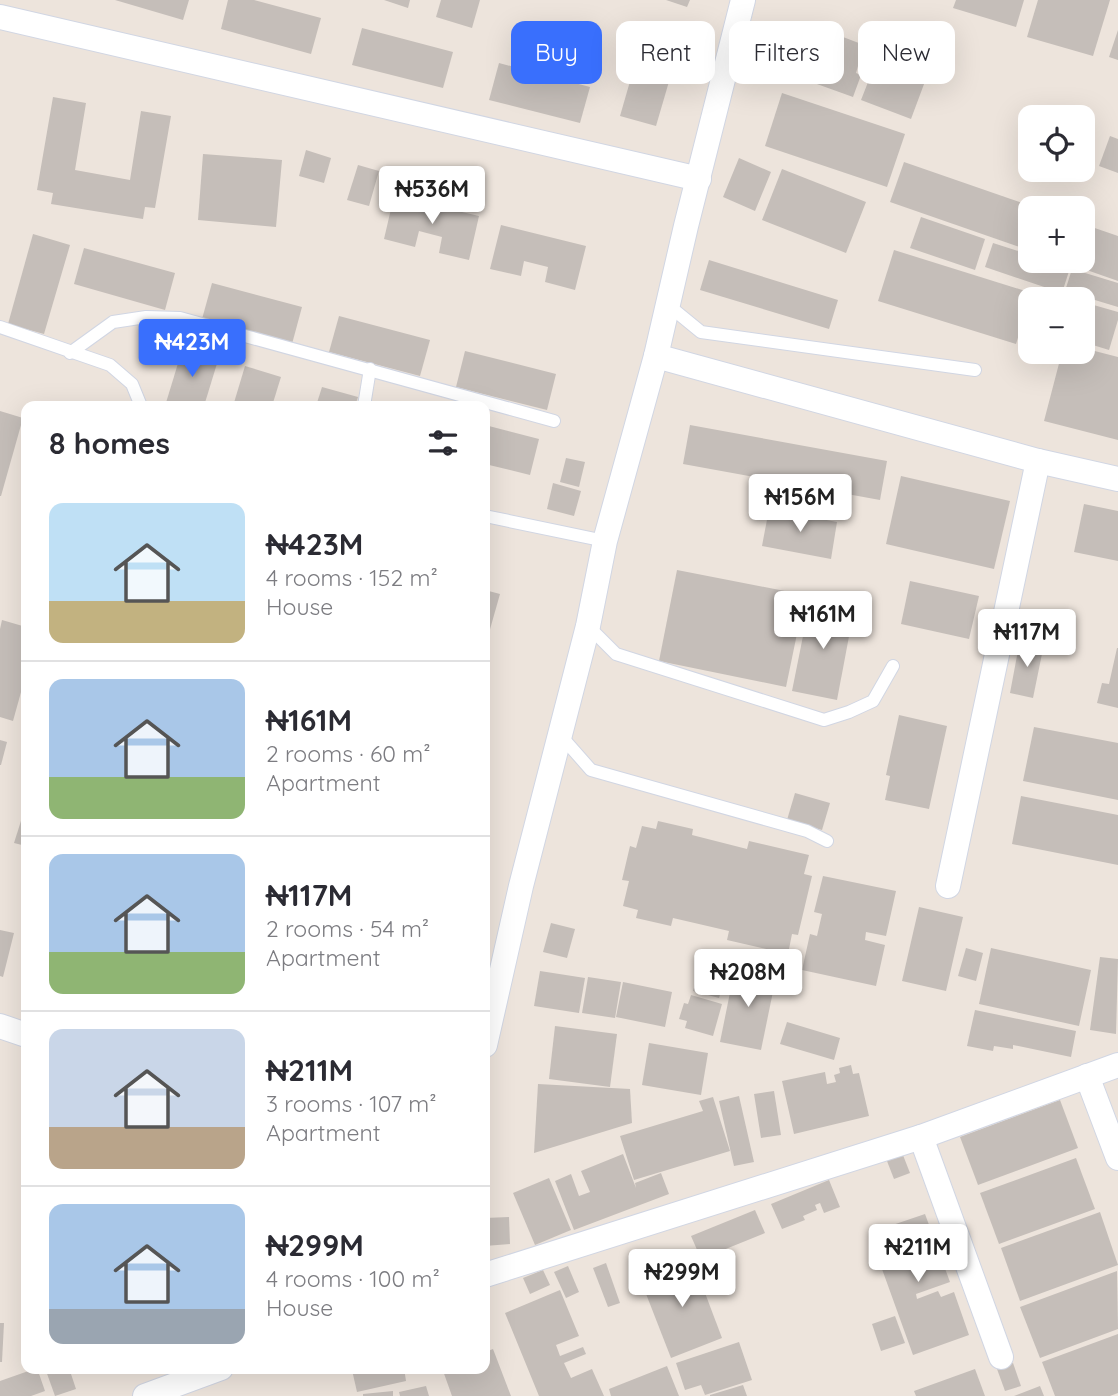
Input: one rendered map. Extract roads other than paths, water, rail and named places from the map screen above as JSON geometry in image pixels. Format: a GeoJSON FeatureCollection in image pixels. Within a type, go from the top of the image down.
{"type":"FeatureCollection","features":[{"type":"Feature","properties":{"kind":"street"},"geometry":{"type":"LineString","coordinates":[[490,1023],[521,886],[588,626],[605,541],[656,356],[743,0]]}},
{"type":"Feature","properties":{"kind":"street"},"geometry":{"type":"LineString","coordinates":[[0,17],[699,179]]}},
{"type":"Feature","properties":{"kind":"street"},"geometry":{"type":"LineString","coordinates":[[656,356],[1038,461],[1118,480]]}},
{"type":"Feature","properties":{"kind":"street"},"geometry":{"type":"LineString","coordinates":[[948,886],[1038,461]]}},
{"type":"Feature","properties":{"kind":"street"},"geometry":{"type":"LineString","coordinates":[[0,1026],[21,1033]]}},
{"type":"Feature","properties":{"kind":"street"},"geometry":{"type":"LineString","coordinates":[[490,1273],[921,1137],[1118,1065]]}},
{"type":"Feature","properties":{"kind":"street"},"geometry":{"type":"LineString","coordinates":[[1087,1076],[1118,1158]]}},
{"type":"Feature","properties":{"kind":"street"},"geometry":{"type":"LineString","coordinates":[[921,1137],[1001,1357]]}},
{"type":"Feature","properties":{"kind":"street"},"geometry":{"type":"LineString","coordinates":[[145,1396],[205,1374]]}},
{"type":"Feature","properties":{"kind":"lane"},"geometry":{"type":"LineString","coordinates":[[668,305],[701,332],[975,370]]}},
{"type":"Feature","properties":{"kind":"lane"},"geometry":{"type":"LineString","coordinates":[[70,353],[113,322],[146,317],[180,318],[484,401]]}},
{"type":"Feature","properties":{"kind":"lane"},"geometry":{"type":"LineString","coordinates":[[0,327],[110,365],[132,384],[139,401]]}},
{"type":"Feature","properties":{"kind":"lane"},"geometry":{"type":"LineString","coordinates":[[365,401],[370,369]]}},
{"type":"Feature","properties":{"kind":"lane"},"geometry":{"type":"LineString","coordinates":[[490,403],[555,421]]}},
{"type":"Feature","properties":{"kind":"lane"},"geometry":{"type":"LineString","coordinates":[[490,517],[605,541]]}},
{"type":"Feature","properties":{"kind":"lane"},"geometry":{"type":"LineString","coordinates":[[588,626],[616,654],[824,720],[873,701],[893,666]]}},
{"type":"Feature","properties":{"kind":"lane"},"geometry":{"type":"LineString","coordinates":[[561,736],[591,770],[807,831],[827,841]]}}]}
